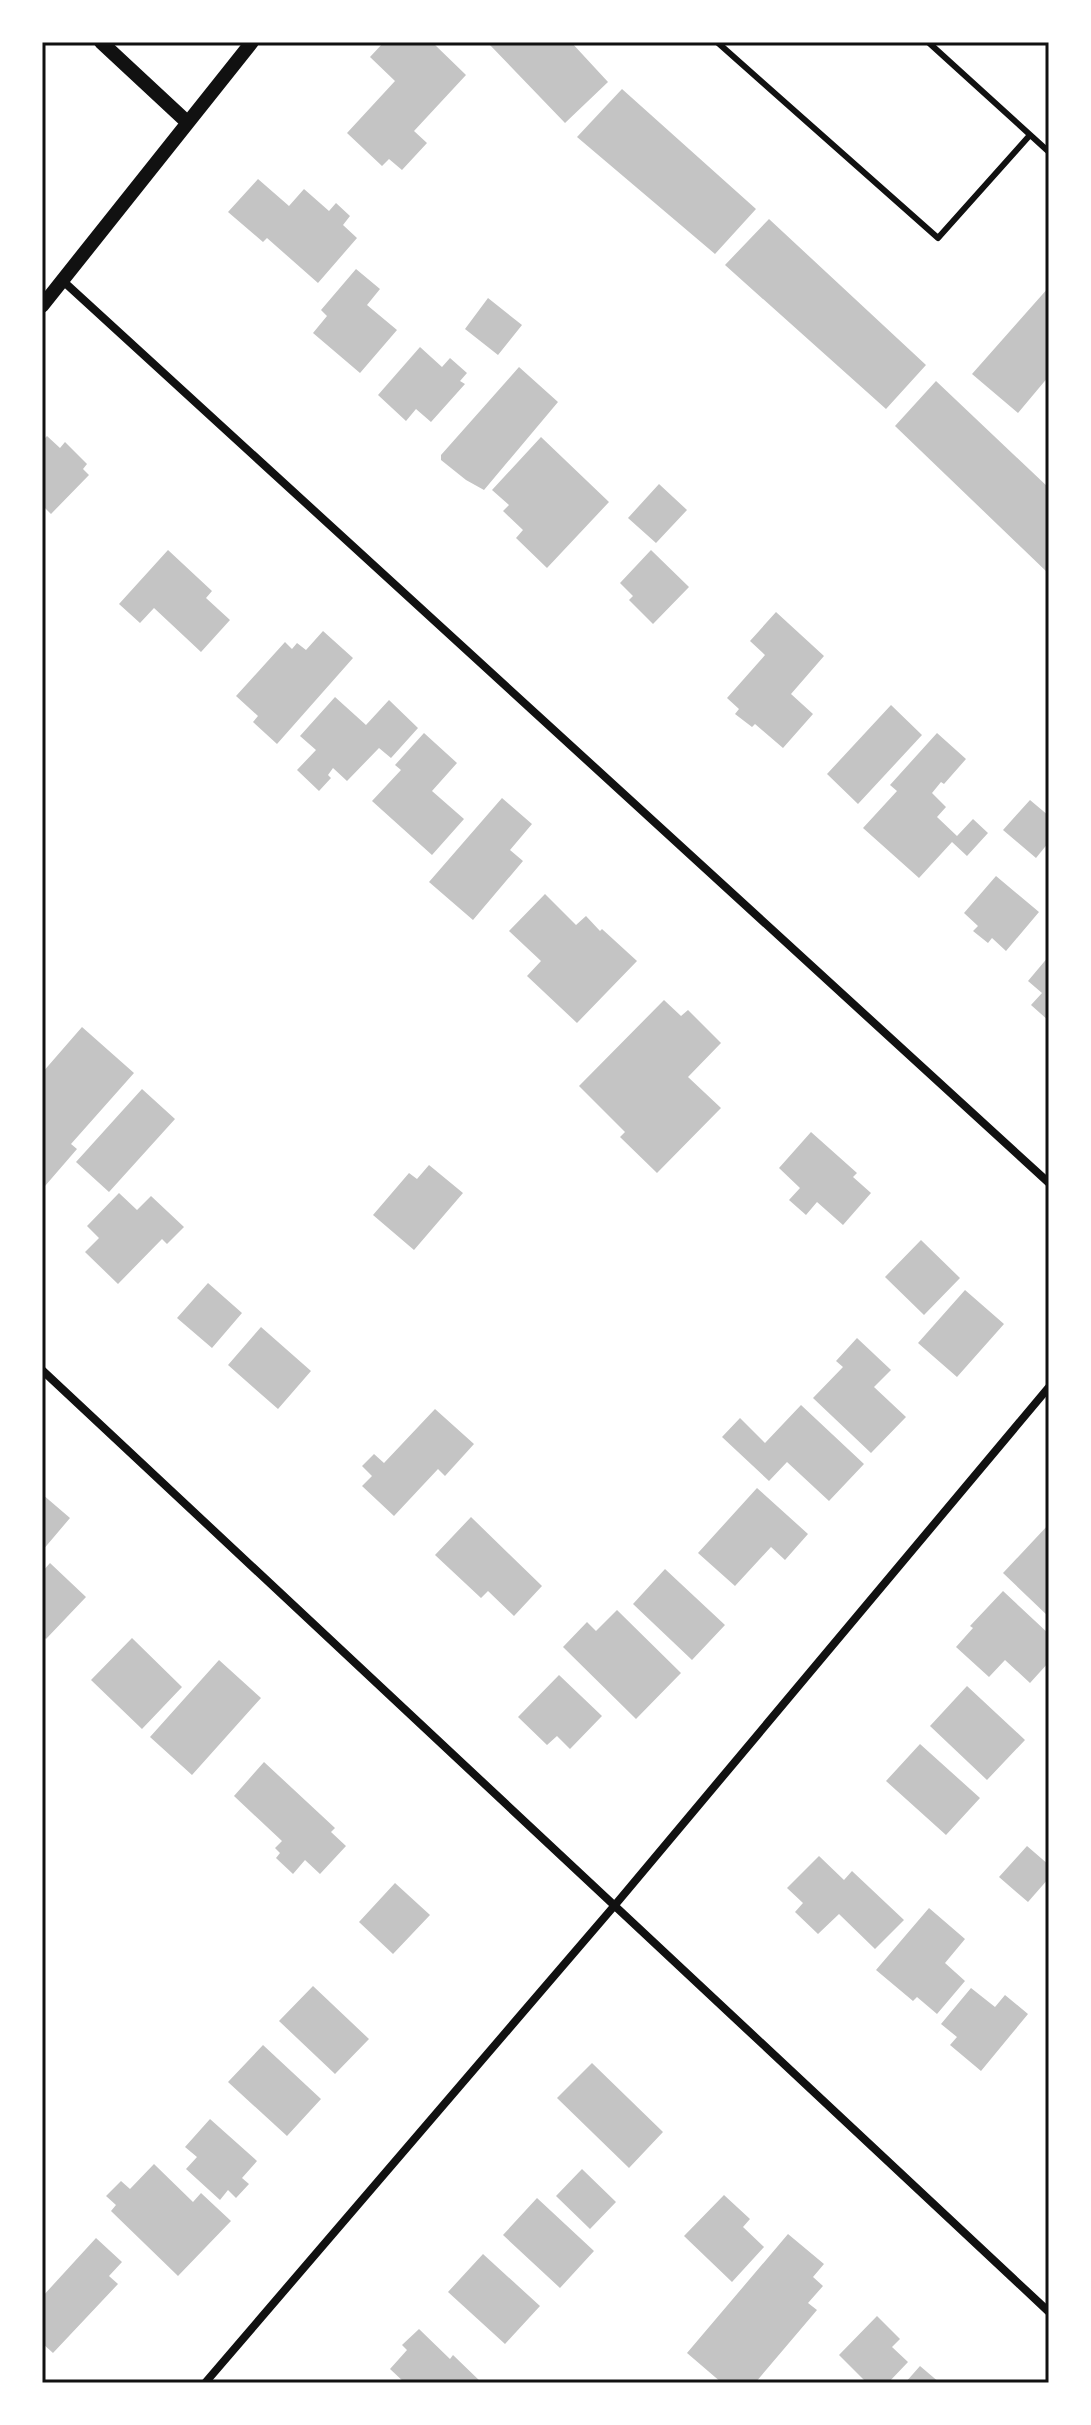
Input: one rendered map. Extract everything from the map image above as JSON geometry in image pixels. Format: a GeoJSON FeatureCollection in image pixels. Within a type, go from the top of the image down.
{"type":"FeatureCollection","features":[{"type":"Feature","properties":{"kind":"street"},"geometry":{"type":"LineString","coordinates":[[101,42],[187,122]]}},
{"type":"Feature","properties":{"kind":"street"},"geometry":{"type":"LineString","coordinates":[[42,306],[252,42]]}},
{"type":"Feature","properties":{"kind":"street"},"geometry":{"type":"LineString","coordinates":[[63,281],[1049,1183]]}},
{"type":"Feature","properties":{"kind":"street"},"geometry":{"type":"LineString","coordinates":[[42,1370],[1049,2312]]}},
{"type":"Feature","properties":{"kind":"street"},"geometry":{"type":"LineString","coordinates":[[205,2383],[615,1905],[1049,1387]]}},
{"type":"Feature","properties":{"kind":"lane"},"geometry":{"type":"LineString","coordinates":[[717,42],[938,238],[1030,135]]}},
{"type":"Feature","properties":{"kind":"lane"},"geometry":{"type":"LineString","coordinates":[[928,42],[1049,152]]}},
{"type":"Feature","properties":{"kind":"building"},"geometry":{"type":"Polygon","coordinates":[[[384,42],[432,42],[466,75],[414,131],[427,143],[402,170],[389,159],[382,166],[347,133],[395,81],[370,57],[384,42]]]}},
{"type":"Feature","properties":{"kind":"building"},"geometry":{"type":"Polygon","coordinates":[[[571,42],[608,82],[565,123],[489,44],[571,42]]]}},
{"type":"Feature","properties":{"kind":"building"},"geometry":{"type":"Polygon","coordinates":[[[622,89],[756,209],[715,254],[577,137],[622,89]]]}},
{"type":"Feature","properties":{"kind":"building"},"geometry":{"type":"Polygon","coordinates":[[[258,179],[289,206],[304,189],[329,211],[336,203],[350,216],[343,225],[357,238],[318,283],[267,238],[263,242],[228,212],[258,179]]]}},
{"type":"Feature","properties":{"kind":"building"},"geometry":{"type":"Polygon","coordinates":[[[769,219],[926,365],[886,409],[725,265],[769,219]]]}},
{"type":"Feature","properties":{"kind":"building"},"geometry":{"type":"Polygon","coordinates":[[[356,269],[380,289],[367,305],[397,330],[360,373],[313,333],[327,316],[321,310],[356,269]]]}},
{"type":"Feature","properties":{"kind":"building"},"geometry":{"type":"Polygon","coordinates":[[[1049,287],[1049,376],[1018,413],[972,374],[1049,287]]]}},
{"type":"Feature","properties":{"kind":"building"},"geometry":{"type":"Polygon","coordinates":[[[488,298],[522,325],[498,355],[465,329],[488,298]]]}},
{"type":"Feature","properties":{"kind":"building"},"geometry":{"type":"Polygon","coordinates":[[[420,347],[442,367],[450,358],[467,373],[460,381],[465,384],[431,422],[416,409],[406,421],[378,395],[420,347]]]}},
{"type":"Feature","properties":{"kind":"building"},"geometry":{"type":"Polygon","coordinates":[[[519,367],[558,402],[484,490],[441,460],[441,455],[519,367]]]}},
{"type":"Feature","properties":{"kind":"building"},"geometry":{"type":"Polygon","coordinates":[[[936,381],[1049,488],[1049,574],[895,426],[936,381]]]}},
{"type":"Feature","properties":{"kind":"building"},"geometry":{"type":"Polygon","coordinates":[[[47,436],[60,448],[65,442],[87,464],[83,469],[89,475],[51,514],[42,505],[42,441],[47,436]]]}},
{"type":"Feature","properties":{"kind":"building"},"geometry":{"type":"Polygon","coordinates":[[[541,437],[609,502],[547,568],[516,538],[523,530],[503,511],[509,505],[492,490],[541,437]]]}},
{"type":"Feature","properties":{"kind":"building"},"geometry":{"type":"Polygon","coordinates":[[[659,484],[687,510],[656,543],[628,518],[659,484]]]}},
{"type":"Feature","properties":{"kind":"building"},"geometry":{"type":"Polygon","coordinates":[[[168,550],[212,591],[206,598],[230,620],[201,652],[154,608],[140,623],[119,604],[168,550]]]}},
{"type":"Feature","properties":{"kind":"building"},"geometry":{"type":"Polygon","coordinates":[[[651,550],[689,587],[653,624],[629,600],[633,596],[620,583],[651,550]]]}},
{"type":"Feature","properties":{"kind":"building"},"geometry":{"type":"Polygon","coordinates":[[[776,612],[824,656],[791,694],[813,714],[783,748],[755,724],[752,727],[735,714],[739,709],[727,698],[765,655],[750,641],[776,612]]]}},
{"type":"Feature","properties":{"kind":"building"},"geometry":{"type":"Polygon","coordinates":[[[323,631],[353,658],[277,744],[253,722],[258,716],[236,696],[285,642],[292,649],[297,643],[306,650],[323,631]]]}},
{"type":"Feature","properties":{"kind":"building"},"geometry":{"type":"Polygon","coordinates":[[[335,697],[366,725],[389,700],[418,728],[391,758],[379,748],[347,781],[333,768],[328,775],[331,778],[319,791],[297,770],[316,750],[300,736],[335,697]]]}},
{"type":"Feature","properties":{"kind":"building"},"geometry":{"type":"Polygon","coordinates":[[[891,705],[922,735],[858,804],[827,774],[891,705]]]}},
{"type":"Feature","properties":{"kind":"building"},"geometry":{"type":"Polygon","coordinates":[[[424,733],[457,763],[432,791],[464,819],[432,855],[372,801],[401,770],[395,765],[424,733]]]}},
{"type":"Feature","properties":{"kind":"building"},"geometry":{"type":"Polygon","coordinates":[[[937,733],[966,759],[932,793],[946,807],[937,817],[957,836],[973,819],[988,833],[967,856],[952,842],[919,878],[863,828],[897,791],[890,785],[937,733]]]}},
{"type":"Feature","properties":{"kind":"building"},"geometry":{"type":"Polygon","coordinates":[[[502,798],[532,824],[510,850],[523,861],[473,920],[429,882],[502,798]]]}},
{"type":"Feature","properties":{"kind":"building"},"geometry":{"type":"Polygon","coordinates":[[[1030,800],[1049,816],[1049,842],[1036,858],[1003,830],[1030,800]]]}},
{"type":"Feature","properties":{"kind":"building"},"geometry":{"type":"Polygon","coordinates":[[[996,876],[1039,912],[1006,951],[992,938],[988,943],[973,931],[978,926],[964,913],[996,876]]]}},
{"type":"Feature","properties":{"kind":"building"},"geometry":{"type":"Polygon","coordinates":[[[545,894],[576,925],[586,916],[637,961],[577,1023],[527,976],[541,961],[509,931],[545,894]]]}},
{"type":"Feature","properties":{"kind":"building"},"geometry":{"type":"Polygon","coordinates":[[[1049,956],[1049,1021],[1031,1005],[1042,993],[1028,981],[1049,956]]]}},
{"type":"Feature","properties":{"kind":"building"},"geometry":{"type":"Polygon","coordinates":[[[664,1000],[681,1016],[688,1010],[721,1043],[688,1077],[721,1108],[657,1173],[620,1137],[625,1132],[579,1086],[664,1000]]]}},
{"type":"Feature","properties":{"kind":"building"},"geometry":{"type":"Polygon","coordinates":[[[82,1027],[134,1073],[71,1144],[77,1149],[45,1186],[42,1183],[42,1073],[82,1027]]]}},
{"type":"Feature","properties":{"kind":"building"},"geometry":{"type":"Polygon","coordinates":[[[142,1089],[175,1119],[109,1192],[76,1162],[142,1089]]]}},
{"type":"Feature","properties":{"kind":"building"},"geometry":{"type":"Polygon","coordinates":[[[811,1132],[857,1173],[853,1177],[871,1193],[843,1225],[817,1202],[806,1215],[789,1200],[800,1188],[779,1168],[811,1132]]]}},
{"type":"Feature","properties":{"kind":"building"},"geometry":{"type":"Polygon","coordinates":[[[429,1165],[463,1193],[414,1250],[373,1215],[409,1173],[417,1179],[429,1165]]]}},
{"type":"Feature","properties":{"kind":"building"},"geometry":{"type":"Polygon","coordinates":[[[119,1193],[137,1210],[151,1196],[184,1227],[167,1244],[162,1239],[118,1284],[85,1252],[99,1238],[87,1226],[119,1193]]]}},
{"type":"Feature","properties":{"kind":"building"},"geometry":{"type":"Polygon","coordinates":[[[921,1240],[960,1278],[924,1315],[885,1277],[921,1240]]]}},
{"type":"Feature","properties":{"kind":"building"},"geometry":{"type":"Polygon","coordinates":[[[208,1283],[242,1313],[212,1348],[177,1318],[208,1283]]]}},
{"type":"Feature","properties":{"kind":"building"},"geometry":{"type":"Polygon","coordinates":[[[965,1290],[1004,1324],[957,1377],[918,1343],[965,1290]]]}},
{"type":"Feature","properties":{"kind":"building"},"geometry":{"type":"Polygon","coordinates":[[[261,1327],[311,1371],[278,1409],[228,1365],[261,1327]]]}},
{"type":"Feature","properties":{"kind":"building"},"geometry":{"type":"Polygon","coordinates":[[[857,1338],[891,1370],[874,1387],[906,1417],[871,1453],[813,1398],[843,1367],[836,1361],[857,1338]]]}},
{"type":"Feature","properties":{"kind":"building"},"geometry":{"type":"Polygon","coordinates":[[[801,1405],[864,1464],[829,1501],[787,1462],[769,1481],[722,1437],[740,1418],[765,1443],[801,1405]]]}},
{"type":"Feature","properties":{"kind":"building"},"geometry":{"type":"Polygon","coordinates":[[[435,1409],[474,1444],[445,1476],[438,1469],[394,1516],[362,1486],[372,1476],[362,1466],[374,1454],[384,1463],[435,1409]]]}},
{"type":"Feature","properties":{"kind":"building"},"geometry":{"type":"Polygon","coordinates":[[[757,1488],[808,1534],[785,1560],[771,1547],[735,1586],[698,1553],[757,1488]]]}},
{"type":"Feature","properties":{"kind":"building"},"geometry":{"type":"Polygon","coordinates":[[[42,1494],[70,1518],[42,1551],[42,1494]]]}},
{"type":"Feature","properties":{"kind":"building"},"geometry":{"type":"Polygon","coordinates":[[[471,1517],[542,1586],[514,1616],[488,1591],[481,1598],[435,1555],[471,1517]]]}},
{"type":"Feature","properties":{"kind":"building"},"geometry":{"type":"Polygon","coordinates":[[[1049,1524],[1049,1617],[1003,1573],[1049,1524]]]}},
{"type":"Feature","properties":{"kind":"building"},"geometry":{"type":"Polygon","coordinates":[[[50,1563],[86,1597],[46,1639],[42,1635],[42,1572],[50,1563]]]}},
{"type":"Feature","properties":{"kind":"building"},"geometry":{"type":"Polygon","coordinates":[[[665,1569],[725,1625],[692,1660],[633,1604],[665,1569]]]}},
{"type":"Feature","properties":{"kind":"building"},"geometry":{"type":"Polygon","coordinates":[[[1003,1591],[1049,1634],[1049,1662],[1030,1683],[1005,1660],[989,1677],[956,1647],[973,1628],[970,1626],[1003,1591]]]}},
{"type":"Feature","properties":{"kind":"building"},"geometry":{"type":"Polygon","coordinates":[[[617,1610],[681,1673],[636,1719],[563,1647],[587,1622],[596,1631],[617,1610]]]}},
{"type":"Feature","properties":{"kind":"building"},"geometry":{"type":"Polygon","coordinates":[[[132,1638],[182,1687],[142,1729],[91,1680],[132,1638]]]}},
{"type":"Feature","properties":{"kind":"building"},"geometry":{"type":"Polygon","coordinates":[[[219,1660],[261,1698],[192,1775],[150,1737],[219,1660]]]}},
{"type":"Feature","properties":{"kind":"building"},"geometry":{"type":"Polygon","coordinates":[[[559,1675],[602,1716],[570,1749],[557,1736],[547,1745],[518,1717],[559,1675]]]}},
{"type":"Feature","properties":{"kind":"building"},"geometry":{"type":"Polygon","coordinates":[[[967,1686],[1025,1740],[987,1780],[930,1726],[967,1686]]]}},
{"type":"Feature","properties":{"kind":"building"},"geometry":{"type":"Polygon","coordinates":[[[920,1744],[980,1798],[946,1835],[886,1781],[920,1744]]]}},
{"type":"Feature","properties":{"kind":"building"},"geometry":{"type":"Polygon","coordinates":[[[264,1762],[335,1828],[331,1832],[346,1846],[320,1874],[305,1860],[293,1874],[276,1858],[280,1853],[275,1848],[282,1841],[234,1796],[264,1762]]]}},
{"type":"Feature","properties":{"kind":"building"},"geometry":{"type":"Polygon","coordinates":[[[1027,1846],[1049,1865],[1049,1878],[1028,1902],[999,1877],[1027,1846]]]}},
{"type":"Feature","properties":{"kind":"building"},"geometry":{"type":"Polygon","coordinates":[[[819,1856],[844,1880],[852,1871],[904,1920],[875,1949],[839,1914],[818,1934],[795,1912],[803,1903],[787,1888],[819,1856]]]}},
{"type":"Feature","properties":{"kind":"building"},"geometry":{"type":"Polygon","coordinates":[[[395,1883],[430,1915],[393,1954],[359,1922],[395,1883]]]}},
{"type":"Feature","properties":{"kind":"building"},"geometry":{"type":"Polygon","coordinates":[[[929,1908],[965,1939],[945,1963],[965,1981],[937,2014],[917,1997],[913,2001],[876,1970],[929,1908]]]}},
{"type":"Feature","properties":{"kind":"building"},"geometry":{"type":"Polygon","coordinates":[[[313,1986],[369,2039],[335,2074],[279,2021],[313,1986]]]}},
{"type":"Feature","properties":{"kind":"building"},"geometry":{"type":"Polygon","coordinates":[[[971,1988],[995,2007],[1005,1995],[1028,2014],[981,2071],[950,2045],[957,2037],[941,2024],[971,1988]]]}},
{"type":"Feature","properties":{"kind":"building"},"geometry":{"type":"Polygon","coordinates":[[[263,2045],[321,2099],[287,2136],[228,2082],[263,2045]]]}},
{"type":"Feature","properties":{"kind":"building"},"geometry":{"type":"Polygon","coordinates":[[[592,2063],[663,2132],[629,2168],[557,2098],[592,2063]]]}},
{"type":"Feature","properties":{"kind":"building"},"geometry":{"type":"Polygon","coordinates":[[[210,2119],[257,2161],[242,2178],[249,2184],[236,2198],[228,2190],[220,2200],[186,2169],[197,2157],[185,2147],[210,2119]]]}},
{"type":"Feature","properties":{"kind":"building"},"geometry":{"type":"Polygon","coordinates":[[[154,2164],[193,2202],[201,2193],[231,2221],[178,2276],[111,2211],[116,2205],[106,2196],[121,2181],[130,2189],[154,2164]]]}},
{"type":"Feature","properties":{"kind":"building"},"geometry":{"type":"Polygon","coordinates":[[[582,2169],[616,2202],[590,2229],[556,2196],[582,2169]]]}},
{"type":"Feature","properties":{"kind":"building"},"geometry":{"type":"Polygon","coordinates":[[[724,2195],[750,2219],[743,2227],[764,2247],[732,2282],[684,2236],[724,2195]]]}},
{"type":"Feature","properties":{"kind":"building"},"geometry":{"type":"Polygon","coordinates":[[[537,2198],[594,2251],[560,2288],[503,2235],[537,2198]]]}},
{"type":"Feature","properties":{"kind":"building"},"geometry":{"type":"Polygon","coordinates":[[[788,2234],[824,2264],[813,2277],[823,2286],[808,2303],[817,2310],[755,2383],[722,2383],[687,2353],[788,2234]]]}},
{"type":"Feature","properties":{"kind":"building"},"geometry":{"type":"Polygon","coordinates":[[[96,2238],[122,2262],[109,2276],[118,2284],[53,2353],[42,2343],[42,2297],[96,2238]]]}},
{"type":"Feature","properties":{"kind":"building"},"geometry":{"type":"Polygon","coordinates":[[[483,2254],[540,2306],[505,2344],[448,2292],[483,2254]]]}},
{"type":"Feature","properties":{"kind":"building"},"geometry":{"type":"Polygon","coordinates":[[[877,2316],[900,2339],[892,2347],[908,2362],[888,2383],[867,2383],[839,2355],[877,2316]]]}},
{"type":"Feature","properties":{"kind":"building"},"geometry":{"type":"Polygon","coordinates":[[[419,2329],[450,2359],[453,2355],[482,2383],[405,2383],[390,2369],[407,2350],[402,2345],[419,2329]]]}},
{"type":"Feature","properties":{"kind":"building"},"geometry":{"type":"Polygon","coordinates":[[[920,2366],[940,2383],[905,2383],[920,2366]]]}}]}
